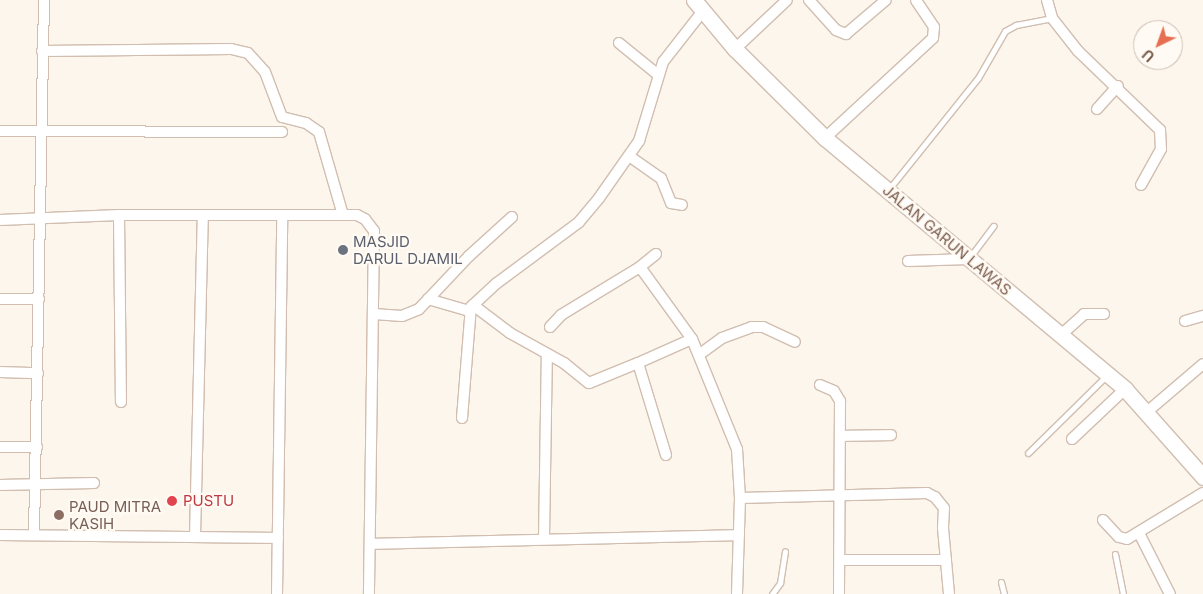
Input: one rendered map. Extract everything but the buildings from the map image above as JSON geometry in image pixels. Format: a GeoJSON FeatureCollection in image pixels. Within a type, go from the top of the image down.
{"type":"FeatureCollection","features":[{"type":"Feature","properties":{"kind":"main road","name":"JALAN GARUN LAWAS"},"geometry":{"type":"LineString","coordinates":[[698,6],[735,49],[825,138],[968,259],[1062,334],[1125,389],[1148,411],[1203,477]]}},
{"type":"Feature","properties":{"kind":"street"},"geometry":{"type":"LineString","coordinates":[[34,536],[38,447],[44,0]]}},
{"type":"Feature","properties":{"kind":"street"},"geometry":{"type":"LineString","coordinates":[[735,49],[787,0]]}},
{"type":"Feature","properties":{"kind":"street"},"geometry":{"type":"LineString","coordinates":[[809,0],[836,30],[846,34],[886,0]]}},
{"type":"Feature","properties":{"kind":"street"},"geometry":{"type":"LineString","coordinates":[[825,138],[933,38],[934,27],[916,0]]}},
{"type":"Feature","properties":{"kind":"street"},"geometry":{"type":"LineString","coordinates":[[1047,0],[1052,18],[1088,62],[1118,86],[1156,122],[1162,136],[1161,149],[1141,186]]}},
{"type":"Feature","properties":{"kind":"street"},"geometry":{"type":"LineString","coordinates":[[462,418],[471,308],[497,282],[579,222],[629,156],[644,128],[657,74],[698,6]]}},
{"type":"Feature","properties":{"kind":"street"},"geometry":{"type":"LineString","coordinates":[[619,43],[657,74]]}},
{"type":"Feature","properties":{"kind":"street"},"geometry":{"type":"LineString","coordinates":[[42,51],[231,49],[248,54],[265,72],[282,117],[306,123],[319,132],[343,215]]}},
{"type":"Feature","properties":{"kind":"street"},"geometry":{"type":"LineString","coordinates":[[1097,109],[1118,86]]}},
{"type":"Feature","properties":{"kind":"street"},"geometry":{"type":"LineString","coordinates":[[0,131],[42,133],[282,132]]}},
{"type":"Feature","properties":{"kind":"street"},"geometry":{"type":"LineString","coordinates":[[629,156],[661,178],[670,203],[682,205]]}},
{"type":"Feature","properties":{"kind":"street"},"geometry":{"type":"LineString","coordinates":[[119,215],[121,402]]}},
{"type":"Feature","properties":{"kind":"street"},"geometry":{"type":"LineString","coordinates":[[0,220],[40,220],[119,215],[343,215],[365,219],[374,231],[369,594]]}},
{"type":"Feature","properties":{"kind":"street"},"geometry":{"type":"LineString","coordinates":[[195,536],[203,215]]}},
{"type":"Feature","properties":{"kind":"street"},"geometry":{"type":"LineString","coordinates":[[277,594],[282,215]]}},
{"type":"Feature","properties":{"kind":"street"},"geometry":{"type":"LineString","coordinates":[[374,314],[402,316],[419,309],[469,256],[512,217]]}},
{"type":"Feature","properties":{"kind":"street"},"geometry":{"type":"LineString","coordinates":[[550,327],[561,315],[640,267],[656,254]]}},
{"type":"Feature","properties":{"kind":"street"},"geometry":{"type":"LineString","coordinates":[[908,261],[968,259]]}},
{"type":"Feature","properties":{"kind":"street"},"geometry":{"type":"LineString","coordinates":[[640,267],[692,339],[735,439],[740,498],[737,594]]}},
{"type":"Feature","properties":{"kind":"street"},"geometry":{"type":"LineString","coordinates":[[0,299],[39,299]]}},
{"type":"Feature","properties":{"kind":"street"},"geometry":{"type":"LineString","coordinates":[[428,299],[471,308],[547,356],[564,363],[591,383],[692,339]]}},
{"type":"Feature","properties":{"kind":"street"},"geometry":{"type":"LineString","coordinates":[[1062,334],[1084,314],[1104,314]]}},
{"type":"Feature","properties":{"kind":"street"},"geometry":{"type":"LineString","coordinates":[[1185,321],[1203,316]]}},
{"type":"Feature","properties":{"kind":"street"},"geometry":{"type":"LineString","coordinates":[[700,354],[722,338],[752,326],[763,327],[795,342]]}},
{"type":"Feature","properties":{"kind":"street"},"geometry":{"type":"LineString","coordinates":[[544,538],[547,356]]}},
{"type":"Feature","properties":{"kind":"street"},"geometry":{"type":"LineString","coordinates":[[638,363],[666,455]]}},
{"type":"Feature","properties":{"kind":"street"},"geometry":{"type":"LineString","coordinates":[[1148,411],[1203,364]]}},
{"type":"Feature","properties":{"kind":"street"},"geometry":{"type":"LineString","coordinates":[[0,372],[38,373]]}},
{"type":"Feature","properties":{"kind":"street"},"geometry":{"type":"LineString","coordinates":[[820,385],[840,398],[839,594]]}},
{"type":"Feature","properties":{"kind":"street"},"geometry":{"type":"LineString","coordinates":[[1072,439],[1125,389]]}},
{"type":"Feature","properties":{"kind":"street"},"geometry":{"type":"LineString","coordinates":[[841,436],[891,436]]}},
{"type":"Feature","properties":{"kind":"street"},"geometry":{"type":"LineString","coordinates":[[0,447],[38,447]]}},
{"type":"Feature","properties":{"kind":"street"},"geometry":{"type":"LineString","coordinates":[[0,485],[94,483]]}},
{"type":"Feature","properties":{"kind":"street"},"geometry":{"type":"LineString","coordinates":[[740,498],[838,497],[927,493],[935,497],[944,508],[949,594]]}},
{"type":"Feature","properties":{"kind":"street"},"geometry":{"type":"LineString","coordinates":[[1103,520],[1122,538],[1140,533],[1203,493]]}},
{"type":"Feature","properties":{"kind":"street"},"geometry":{"type":"LineString","coordinates":[[1140,533],[1170,594]]}},
{"type":"Feature","properties":{"kind":"street"},"geometry":{"type":"LineString","coordinates":[[0,535],[278,538]]}},
{"type":"Feature","properties":{"kind":"street"},"geometry":{"type":"LineString","coordinates":[[371,544],[544,538],[739,535]]}},
{"type":"Feature","properties":{"kind":"street"},"geometry":{"type":"LineString","coordinates":[[840,560],[946,560]]}},
{"type":"Feature","properties":{"kind":"lane"},"geometry":{"type":"LineString","coordinates":[[887,191],[974,83],[1005,31],[1016,25],[1052,18]]}},
{"type":"Feature","properties":{"kind":"lane"},"geometry":{"type":"LineString","coordinates":[[968,259],[994,226]]}},
{"type":"Feature","properties":{"kind":"lane"},"geometry":{"type":"LineString","coordinates":[[1028,453],[1108,374]]}},
{"type":"Feature","properties":{"kind":"lane"},"geometry":{"type":"LineString","coordinates":[[772,594],[780,583],[785,550]]}},
{"type":"Feature","properties":{"kind":"lane"},"geometry":{"type":"LineString","coordinates":[[1115,554],[1124,594]]}},
{"type":"Feature","properties":{"kind":"lane"},"geometry":{"type":"LineString","coordinates":[[1001,582],[1004,594]]}},
{"type":"Feature","properties":{"kind":"place","name":"MASJID DARUL DJAMIL"},"geometry":{"type":"Point","coordinates":[343,250]}},
{"type":"Feature","properties":{"kind":"place","name":"PUSTU"},"geometry":{"type":"Point","coordinates":[172,501]}},
{"type":"Feature","properties":{"kind":"place","name":"PAUD MITRA KASIH"},"geometry":{"type":"Point","coordinates":[59,515]}}]}
